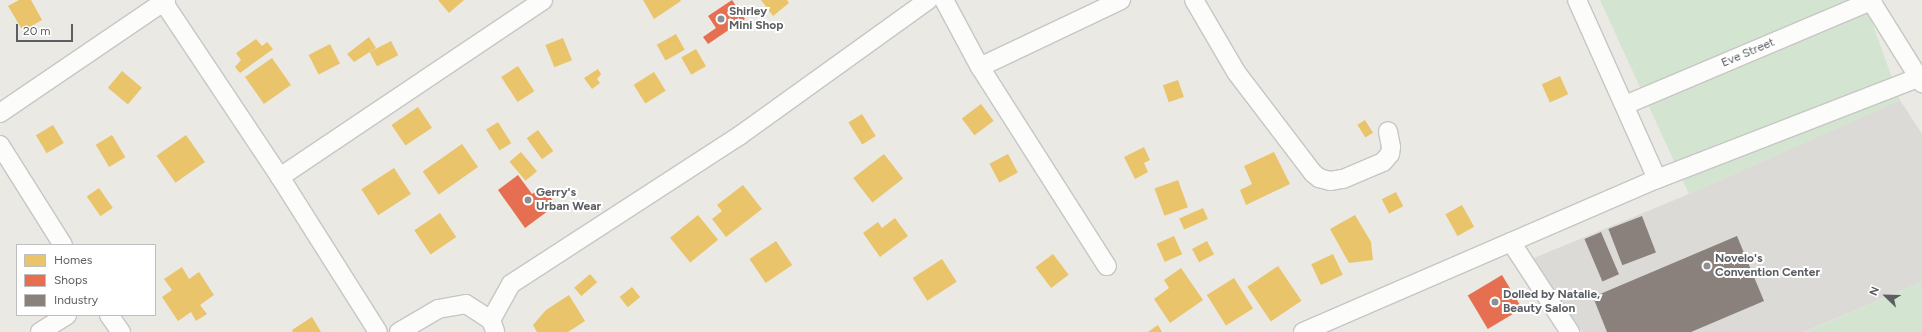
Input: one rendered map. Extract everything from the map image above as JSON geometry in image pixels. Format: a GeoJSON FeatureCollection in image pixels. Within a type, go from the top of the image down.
{"type":"FeatureCollection","features":[{"type":"Feature","properties":{"kind":"street"},"geometry":{"type":"LineString","coordinates":[[280,176],[543,0]]}},
{"type":"Feature","properties":{"kind":"street"},"geometry":{"type":"LineString","coordinates":[[399,332],[438,309],[466,304],[493,326],[511,284],[739,136],[928,0]]}},
{"type":"Feature","properties":{"kind":"street"},"geometry":{"type":"LineString","coordinates":[[944,0],[980,67],[1107,266]]}},
{"type":"Feature","properties":{"kind":"street"},"geometry":{"type":"LineString","coordinates":[[980,67],[1120,0]]}},
{"type":"Feature","properties":{"kind":"street"},"geometry":{"type":"LineString","coordinates":[[1194,0],[1236,72],[1313,174],[1319,178],[1330,181],[1343,179],[1384,162],[1390,154],[1391,147],[1388,131]]}},
{"type":"Feature","properties":{"kind":"street"},"geometry":{"type":"LineString","coordinates":[[1577,0],[1657,179]]}},
{"type":"Feature","properties":{"kind":"street","name":"Eve Street"},"geometry":{"type":"LineString","coordinates":[[1625,105],[1872,0],[1920,80]]}},
{"type":"Feature","properties":{"kind":"street"},"geometry":{"type":"LineString","coordinates":[[0,113],[164,1],[280,176],[378,332]]}},
{"type":"Feature","properties":{"kind":"street"},"geometry":{"type":"LineString","coordinates":[[1307,331],[1657,179],[1920,80]]}},
{"type":"Feature","properties":{"kind":"street"},"geometry":{"type":"LineString","coordinates":[[0,145],[62,244]]}},
{"type":"Feature","properties":{"kind":"street"},"geometry":{"type":"LineString","coordinates":[[1511,242],[1570,332]]}},
{"type":"Feature","properties":{"kind":"street"},"geometry":{"type":"LineString","coordinates":[[40,332],[65,316]]}},
{"type":"Feature","properties":{"kind":"street"},"geometry":{"type":"LineString","coordinates":[[110,316],[121,332]]}},
{"type":"Feature","properties":{"kind":"shaded area"},"geometry":{"type":"Polygon","coordinates":[[[1900,100],[1922,134],[1922,282],[1804,332],[1582,332],[1534,258],[1689,194],[1900,100]]]}},
{"type":"Feature","properties":{"kind":"green space"},"geometry":{"type":"Polygon","coordinates":[[[1600,0],[1864,0],[1900,100],[1689,194],[1600,0]]]}},
{"type":"Feature","properties":{"kind":"green space"},"geometry":{"type":"Polygon","coordinates":[[[1922,282],[1922,332],[1805,332],[1922,282]]]}},
{"type":"Feature","properties":{"kind":"building: Homes"},"geometry":{"type":"Polygon","coordinates":[[[19,0],[31,0],[42,20],[23,31],[8,6],[19,0]]]}},
{"type":"Feature","properties":{"kind":"building: Homes"},"geometry":{"type":"Polygon","coordinates":[[[438,0],[464,0],[449,13],[438,0]]]}},
{"type":"Feature","properties":{"kind":"building: Homes"},"geometry":{"type":"Polygon","coordinates":[[[643,0],[680,0],[681,1],[654,19],[643,0]]]}},
{"type":"Feature","properties":{"kind":"building: Homes"},"geometry":{"type":"Polygon","coordinates":[[[761,0],[787,0],[789,3],[773,16],[761,0]]]}},
{"type":"Feature","properties":{"kind":"building: Homes"},"geometry":{"type":"Polygon","coordinates":[[[676,34],[685,50],[665,60],[657,45],[676,34]]]}},
{"type":"Feature","properties":{"kind":"building: Homes"},"geometry":{"type":"Polygon","coordinates":[[[369,37],[376,48],[354,62],[347,54],[369,37]]]}},
{"type":"Feature","properties":{"kind":"building: Homes"},"geometry":{"type":"Polygon","coordinates":[[[563,38],[572,60],[554,67],[545,45],[563,38]]]}},
{"type":"Feature","properties":{"kind":"building: Homes"},"geometry":{"type":"Polygon","coordinates":[[[256,39],[262,46],[267,42],[273,49],[240,73],[235,67],[241,60],[236,53],[256,39]]]}},
{"type":"Feature","properties":{"kind":"building: Homes"},"geometry":{"type":"Polygon","coordinates":[[[391,41],[398,55],[377,66],[370,52],[391,41]]]}},
{"type":"Feature","properties":{"kind":"building: Homes"},"geometry":{"type":"Polygon","coordinates":[[[330,44],[340,64],[319,74],[309,55],[330,44]]]}},
{"type":"Feature","properties":{"kind":"building: Homes"},"geometry":{"type":"Polygon","coordinates":[[[696,49],[706,66],[691,75],[681,58],[696,49]]]}},
{"type":"Feature","properties":{"kind":"building: Homes"},"geometry":{"type":"Polygon","coordinates":[[[272,58],[291,85],[264,104],[245,77],[272,58]]]}},
{"type":"Feature","properties":{"kind":"building: Homes"},"geometry":{"type":"Polygon","coordinates":[[[518,66],[534,91],[518,102],[501,77],[518,66]]]}},
{"type":"Feature","properties":{"kind":"building: Homes"},"geometry":{"type":"Polygon","coordinates":[[[598,69],[601,74],[597,79],[600,83],[592,89],[584,78],[598,69]]]}},
{"type":"Feature","properties":{"kind":"building: Homes"},"geometry":{"type":"Polygon","coordinates":[[[122,71],[142,88],[128,105],[108,88],[122,71]]]}},
{"type":"Feature","properties":{"kind":"building: Homes"},"geometry":{"type":"Polygon","coordinates":[[[654,72],[666,91],[645,103],[634,85],[654,72]]]}},
{"type":"Feature","properties":{"kind":"building: Homes"},"geometry":{"type":"Polygon","coordinates":[[[1560,76],[1568,94],[1550,102],[1542,84],[1560,76]]]}},
{"type":"Feature","properties":{"kind":"building: Homes"},"geometry":{"type":"Polygon","coordinates":[[[1178,80],[1184,97],[1169,102],[1163,85],[1178,80]]]}},
{"type":"Feature","properties":{"kind":"building: Homes"},"geometry":{"type":"Polygon","coordinates":[[[981,104],[994,121],[974,135],[962,118],[981,104]]]}},
{"type":"Feature","properties":{"kind":"building: Homes"},"geometry":{"type":"Polygon","coordinates":[[[418,107],[432,128],[405,146],[391,125],[418,107]]]}},
{"type":"Feature","properties":{"kind":"building: Homes"},"geometry":{"type":"Polygon","coordinates":[[[862,114],[876,136],[862,145],[848,122],[862,114]]]}},
{"type":"Feature","properties":{"kind":"building: Homes"},"geometry":{"type":"Polygon","coordinates":[[[1365,120],[1373,133],[1365,137],[1357,125],[1365,120]]]}},
{"type":"Feature","properties":{"kind":"building: Homes"},"geometry":{"type":"Polygon","coordinates":[[[498,122],[511,143],[499,151],[486,129],[498,122]]]}},
{"type":"Feature","properties":{"kind":"building: Homes"},"geometry":{"type":"Polygon","coordinates":[[[53,125],[64,143],[47,153],[36,135],[53,125]]]}},
{"type":"Feature","properties":{"kind":"building: Homes"},"geometry":{"type":"Polygon","coordinates":[[[538,130],[553,151],[542,159],[527,138],[538,130]]]}},
{"type":"Feature","properties":{"kind":"building: Homes"},"geometry":{"type":"Polygon","coordinates":[[[112,135],[125,157],[109,167],[96,145],[112,135]]]}},
{"type":"Feature","properties":{"kind":"building: Homes"},"geometry":{"type":"Polygon","coordinates":[[[186,135],[205,162],[175,183],[157,156],[186,135]]]}},
{"type":"Feature","properties":{"kind":"building: Homes"},"geometry":{"type":"Polygon","coordinates":[[[462,144],[478,167],[439,194],[423,172],[462,144]]]}},
{"type":"Feature","properties":{"kind":"building: Homes"},"geometry":{"type":"Polygon","coordinates":[[[1144,147],[1150,160],[1144,163],[1148,172],[1135,179],[1124,157],[1144,147]]]}},
{"type":"Feature","properties":{"kind":"building: Homes"},"geometry":{"type":"Polygon","coordinates":[[[521,152],[537,171],[526,181],[510,162],[521,152]]]}},
{"type":"Feature","properties":{"kind":"building: Homes"},"geometry":{"type":"Polygon","coordinates":[[[1274,152],[1290,184],[1246,205],[1240,190],[1252,184],[1244,166],[1274,152]]]}},
{"type":"Feature","properties":{"kind":"building: Homes"},"geometry":{"type":"Polygon","coordinates":[[[884,154],[903,178],[872,202],[853,178],[884,154]]]}},
{"type":"Feature","properties":{"kind":"building: Homes"},"geometry":{"type":"Polygon","coordinates":[[[1008,154],[1018,173],[999,182],[989,164],[1008,154]]]}},
{"type":"Feature","properties":{"kind":"building: Homes"},"geometry":{"type":"Polygon","coordinates":[[[394,168],[411,194],[378,215],[361,189],[394,168]]]}},
{"type":"Feature","properties":{"kind":"building: Homes"},"geometry":{"type":"Polygon","coordinates":[[[1178,180],[1188,207],[1164,216],[1155,189],[1178,180]]]}},
{"type":"Feature","properties":{"kind":"building: Homes"},"geometry":{"type":"Polygon","coordinates":[[[743,185],[762,209],[726,237],[712,219],[722,211],[717,205],[743,185]]]}},
{"type":"Feature","properties":{"kind":"building: Homes"},"geometry":{"type":"Polygon","coordinates":[[[99,188],[113,208],[100,216],[87,197],[99,188]]]}},
{"type":"Feature","properties":{"kind":"building: Homes"},"geometry":{"type":"Polygon","coordinates":[[[1396,192],[1403,206],[1389,214],[1382,199],[1396,192]]]}},
{"type":"Feature","properties":{"kind":"building: Homes"},"geometry":{"type":"Polygon","coordinates":[[[1462,205],[1474,227],[1458,236],[1445,214],[1462,205]]]}},
{"type":"Feature","properties":{"kind":"building: Homes"},"geometry":{"type":"Polygon","coordinates":[[[1203,208],[1208,219],[1184,230],[1179,219],[1203,208]]]}},
{"type":"Feature","properties":{"kind":"building: Homes"},"geometry":{"type":"Polygon","coordinates":[[[440,213],[456,237],[431,254],[414,230],[440,213]]]}},
{"type":"Feature","properties":{"kind":"building: Homes"},"geometry":{"type":"Polygon","coordinates":[[[698,215],[718,240],[690,263],[670,238],[698,215]]]}},
{"type":"Feature","properties":{"kind":"building: Homes"},"geometry":{"type":"Polygon","coordinates":[[[1355,215],[1371,242],[1373,260],[1349,263],[1330,229],[1355,215]]]}},
{"type":"Feature","properties":{"kind":"building: Homes"},"geometry":{"type":"Polygon","coordinates":[[[895,218],[908,236],[880,257],[863,233],[878,222],[882,228],[895,218]]]}},
{"type":"Feature","properties":{"kind":"building: Homes"},"geometry":{"type":"Polygon","coordinates":[[[1174,236],[1182,254],[1165,262],[1157,244],[1174,236]]]}},
{"type":"Feature","properties":{"kind":"building: Homes"},"geometry":{"type":"Polygon","coordinates":[[[776,241],[792,265],[766,283],[749,259],[776,241]]]}},
{"type":"Feature","properties":{"kind":"building: Homes"},"geometry":{"type":"Polygon","coordinates":[[[1207,241],[1214,254],[1199,262],[1192,249],[1207,241]]]}},
{"type":"Feature","properties":{"kind":"building: Homes"},"geometry":{"type":"Polygon","coordinates":[[[1053,254],[1069,275],[1051,288],[1035,267],[1053,254]]]}},
{"type":"Feature","properties":{"kind":"building: Homes"},"geometry":{"type":"Polygon","coordinates":[[[1333,254],[1343,275],[1321,285],[1311,264],[1333,254]]]}},
{"type":"Feature","properties":{"kind":"building: Homes"},"geometry":{"type":"Polygon","coordinates":[[[942,259],[957,282],[927,301],[913,278],[942,259]]]}},
{"type":"Feature","properties":{"kind":"building: Homes"},"geometry":{"type":"Polygon","coordinates":[[[1278,266],[1301,301],[1271,322],[1247,287],[1278,266]]]}},
{"type":"Feature","properties":{"kind":"building: Homes"},"geometry":{"type":"Polygon","coordinates":[[[182,267],[189,279],[199,272],[214,295],[200,305],[207,314],[196,321],[191,312],[178,321],[162,297],[172,290],[164,279],[182,267]]]}},
{"type":"Feature","properties":{"kind":"building: Homes"},"geometry":{"type":"Polygon","coordinates":[[[1181,268],[1203,300],[1170,323],[1154,299],[1169,288],[1164,280],[1181,268]]]}},
{"type":"Feature","properties":{"kind":"building: Homes"},"geometry":{"type":"Polygon","coordinates":[[[590,274],[597,282],[581,296],[574,288],[590,274]]]}},
{"type":"Feature","properties":{"kind":"building: Homes"},"geometry":{"type":"Polygon","coordinates":[[[1234,278],[1253,309],[1226,325],[1207,295],[1234,278]]]}},
{"type":"Feature","properties":{"kind":"building: Homes"},"geometry":{"type":"Polygon","coordinates":[[[632,287],[640,297],[628,307],[620,297],[632,287]]]}},
{"type":"Feature","properties":{"kind":"building: Homes"},"geometry":{"type":"Polygon","coordinates":[[[569,295],[585,321],[568,332],[537,332],[533,325],[546,310],[569,295]]]}},
{"type":"Feature","properties":{"kind":"building: Homes"},"geometry":{"type":"Polygon","coordinates":[[[312,317],[321,332],[293,332],[292,330],[312,317]]]}},
{"type":"Feature","properties":{"kind":"building: Homes"},"geometry":{"type":"Polygon","coordinates":[[[1158,325],[1162,332],[1148,332],[1158,325]]]}},
{"type":"Feature","properties":{"kind":"building: Shops"},"geometry":{"type":"Polygon","coordinates":[[[732,0],[745,19],[708,44],[703,37],[716,28],[708,16],[732,0]]]}},
{"type":"Feature","properties":{"kind":"building: Shops","name":"Gerry's Urban Wear"},"geometry":{"type":"Polygon","coordinates":[[[518,175],[532,194],[543,187],[556,205],[525,228],[498,190],[518,175]]]}},
{"type":"Feature","properties":{"kind":"building: Shops","name":"Dolled by Natalie, Beauty Salon"},"geometry":{"type":"Polygon","coordinates":[[[1502,275],[1522,308],[1488,329],[1468,296],[1502,275]]]}},
{"type":"Feature","properties":{"kind":"building: Industry"},"geometry":{"type":"Polygon","coordinates":[[[1642,216],[1656,252],[1622,265],[1608,229],[1642,216]]]}},
{"type":"Feature","properties":{"kind":"building: Industry"},"geometry":{"type":"Polygon","coordinates":[[[1601,232],[1619,274],[1602,281],[1584,239],[1601,232]]]}},
{"type":"Feature","properties":{"kind":"building: Industry","name":"Novelo's Convention Center"},"geometry":{"type":"Polygon","coordinates":[[[1737,236],[1764,301],[1691,332],[1607,332],[1593,297],[1737,236]]]}},
{"type":"Feature","properties":{"kind":"place","name":"Shirley Mini Shop"},"geometry":{"type":"Point","coordinates":[721,19]}},
{"type":"Feature","properties":{"kind":"place","name":"Gerry's Urban Wear"},"geometry":{"type":"Point","coordinates":[528,200]}},
{"type":"Feature","properties":{"kind":"place","name":"Novelo's Convention Center"},"geometry":{"type":"Point","coordinates":[1707,266]}},
{"type":"Feature","properties":{"kind":"place","name":"Dolled by Natalie, Beauty Salon"},"geometry":{"type":"Point","coordinates":[1495,302]}}]}
